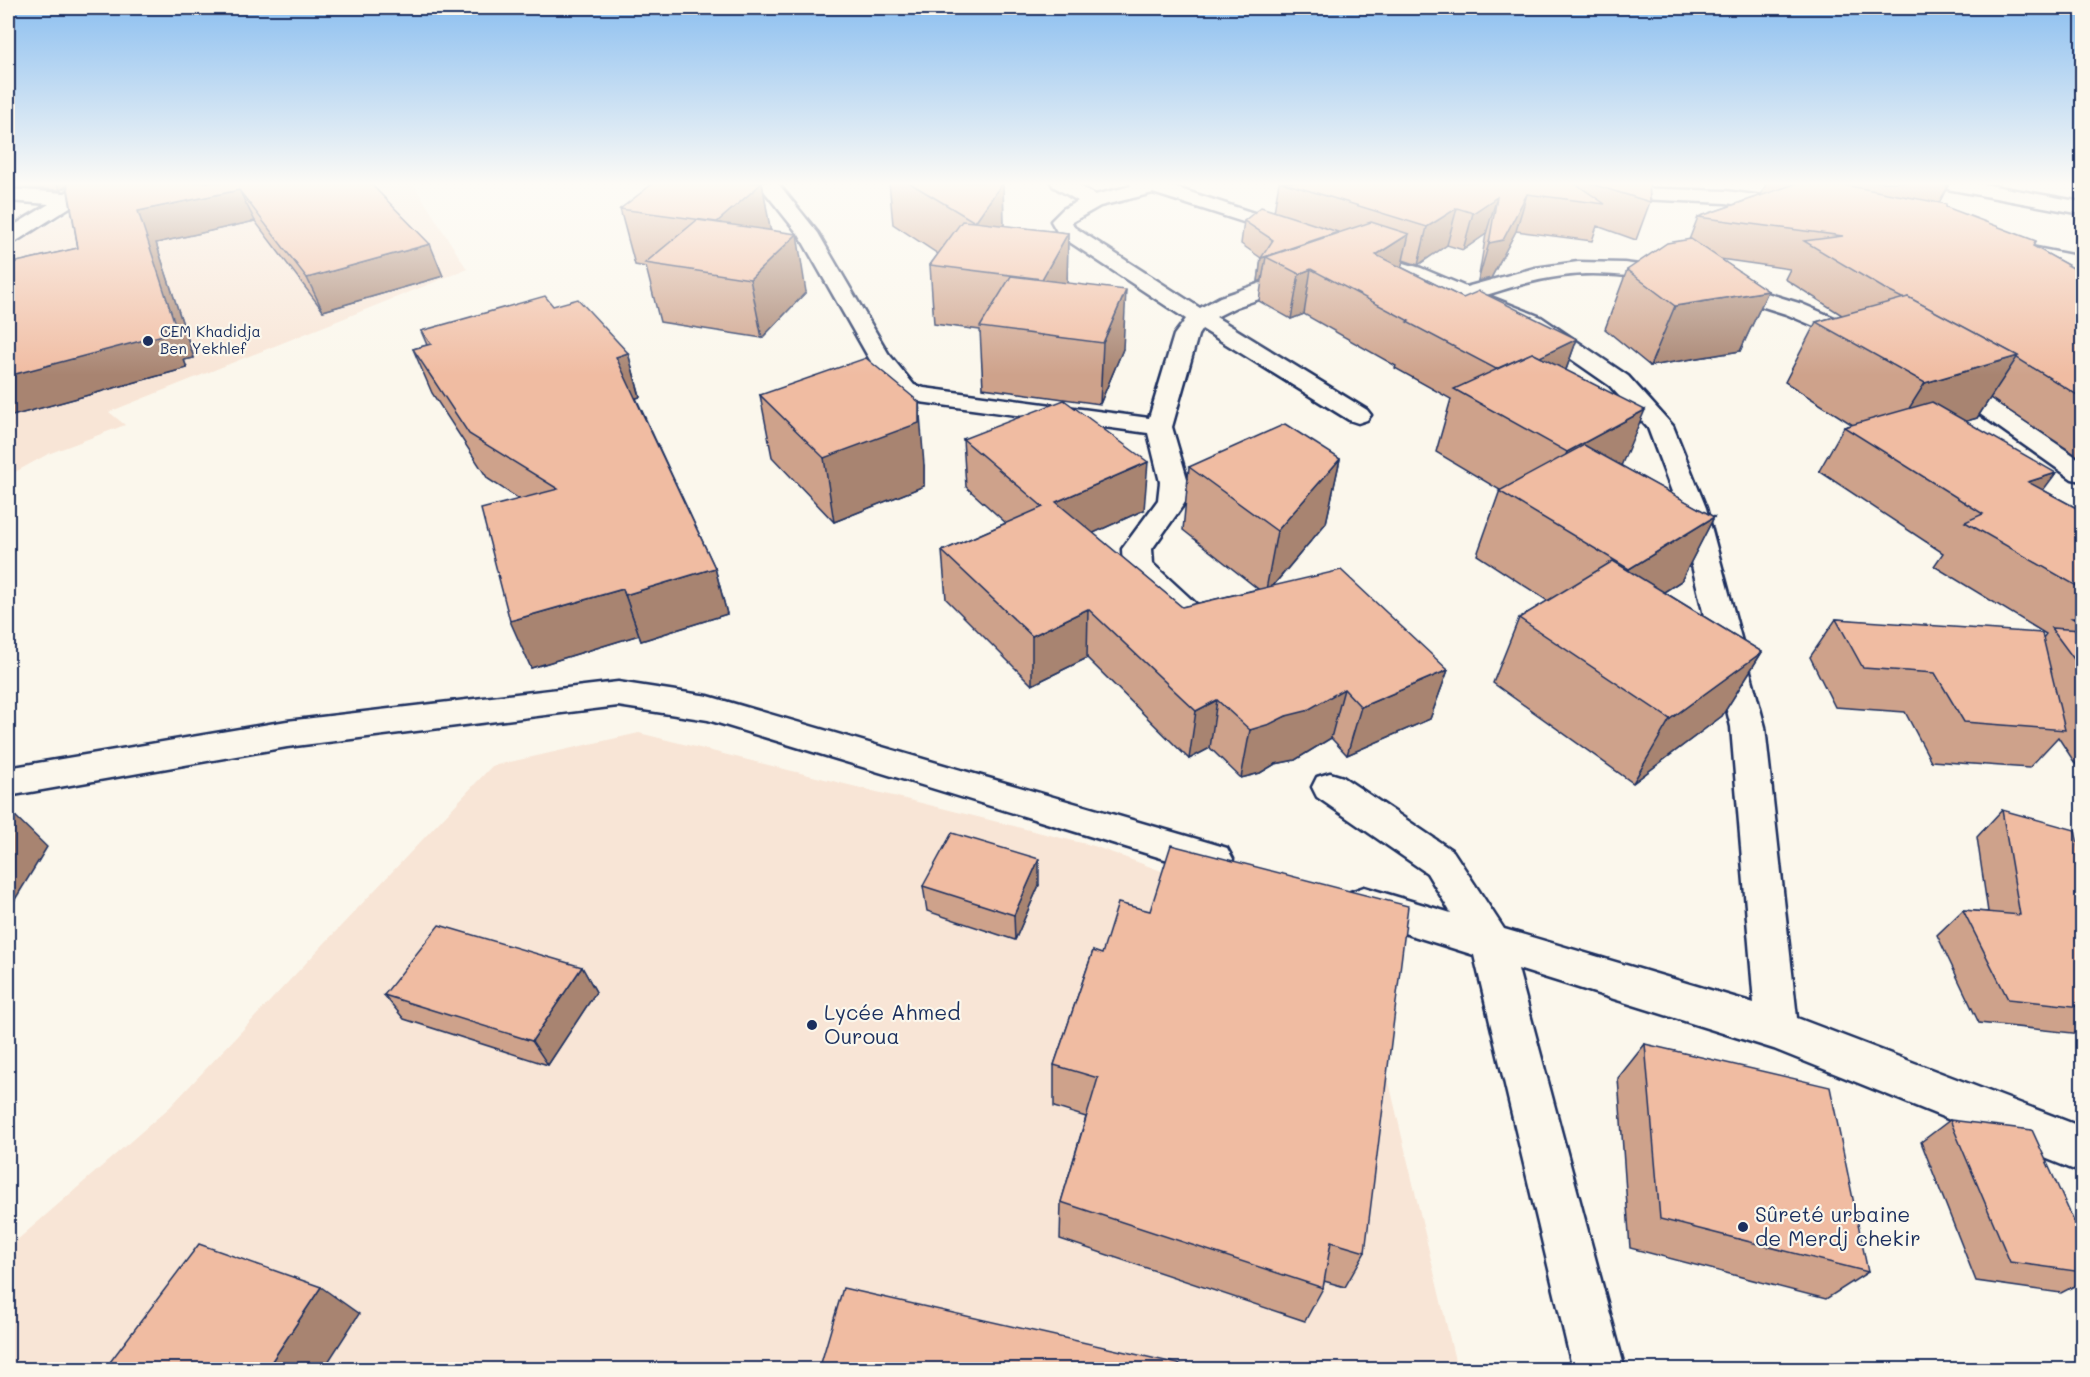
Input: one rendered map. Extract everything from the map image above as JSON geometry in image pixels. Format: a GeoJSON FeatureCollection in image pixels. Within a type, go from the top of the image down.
{"type":"FeatureCollection","features":[{"type":"Feature","properties":{"kind":"street"},"geometry":{"type":"LineString","coordinates":[[815,246],[861,346],[905,390],[920,395],[1160,427]]}},
{"type":"Feature","properties":{"kind":"street"},"geometry":{"type":"LineString","coordinates":[[1090,246],[1358,416]]}},
{"type":"Feature","properties":{"kind":"street"},"geometry":{"type":"LineString","coordinates":[[2001,246],[2082,263]]}},
{"type":"Feature","properties":{"kind":"street"},"geometry":{"type":"LineString","coordinates":[[2030,252],[2030,265],[2046,278]]}},
{"type":"Feature","properties":{"kind":"street"},"geometry":{"type":"LineString","coordinates":[[1193,618],[1138,567],[1137,549],[1172,501],[1174,482],[1160,427],[1186,335],[1199,317],[1228,302],[1349,259],[1464,294],[1533,322],[1619,381],[1660,426],[1692,508],[1748,727],[1777,1030]]}},
{"type":"Feature","properties":{"kind":"street"},"geometry":{"type":"LineString","coordinates":[[1464,294],[1543,272],[1577,268],[1612,268],[1684,276],[1762,297],[1822,319],[1882,347]]}},
{"type":"Feature","properties":{"kind":"street"},"geometry":{"type":"LineString","coordinates":[[1930,374],[1978,402],[2082,473]]}},
{"type":"Feature","properties":{"kind":"street"},"geometry":{"type":"LineString","coordinates":[[8,782],[287,734],[618,694],[708,708],[1248,869]]}},
{"type":"Feature","properties":{"kind":"street"},"geometry":{"type":"LineString","coordinates":[[1330,787],[1440,862],[1491,943],[1599,1370]]}},
{"type":"Feature","properties":{"kind":"street"},"geometry":{"type":"LineString","coordinates":[[1325,893],[1777,1030],[2082,1150]]}},
{"type":"Feature","properties":{"kind":"shaded area","name":"CEM Khadidja Ben Yekhlef"},"geometry":{"type":"Polygon","coordinates":[[[16,246],[453,246],[467,269],[109,412],[125,425],[48,454],[8,476],[8,252],[16,246]]]}},
{"type":"Feature","properties":{"kind":"shaded area","name":"Lycée Ahmed Ouroua"},"geometry":{"type":"Polygon","coordinates":[[[639,733],[1094,846],[1356,943],[1457,1369],[8,1369],[8,1248],[170,1107],[492,766],[639,733]]]}},
{"type":"Feature","properties":{"kind":"building"},"geometry":{"type":"Polygon","coordinates":[[[150,246],[175,324],[164,326],[167,334],[8,376],[8,264],[78,248],[150,246]]]}},
{"type":"Feature","properties":{"kind":"building"},"geometry":{"type":"Polygon","coordinates":[[[282,246],[422,246],[307,278],[282,246]]]}},
{"type":"Feature","properties":{"kind":"building"},"geometry":{"type":"Polygon","coordinates":[[[665,246],[784,246],[750,279],[645,263],[665,246]]]}},
{"type":"Feature","properties":{"kind":"building"},"geometry":{"type":"Polygon","coordinates":[[[944,246],[1061,246],[1042,279],[930,265],[944,246]]]}},
{"type":"Feature","properties":{"kind":"building"},"geometry":{"type":"Polygon","coordinates":[[[1269,246],[1296,246],[1261,258],[1269,246]]]}},
{"type":"Feature","properties":{"kind":"building"},"geometry":{"type":"Polygon","coordinates":[[[1298,246],[1390,246],[1376,255],[1463,298],[1479,291],[1577,339],[1540,357],[1532,353],[1496,369],[1311,269],[1299,274],[1266,257],[1298,246]]]}},
{"type":"Feature","properties":{"kind":"building"},"geometry":{"type":"Polygon","coordinates":[[[1662,246],[1702,246],[1768,291],[1675,306],[1627,270],[1662,246]]]}},
{"type":"Feature","properties":{"kind":"building"},"geometry":{"type":"Polygon","coordinates":[[[1813,246],[2033,246],[2082,273],[2082,398],[2017,358],[2018,356],[1908,297],[1904,299],[1813,246]]]}},
{"type":"Feature","properties":{"kind":"building"},"geometry":{"type":"Polygon","coordinates":[[[1011,276],[1126,290],[1103,343],[980,327],[1011,276]]]}},
{"type":"Feature","properties":{"kind":"building"},"geometry":{"type":"Polygon","coordinates":[[[545,296],[553,306],[578,299],[628,353],[616,357],[715,568],[625,595],[623,589],[510,621],[481,509],[558,489],[469,434],[413,349],[431,344],[421,331],[545,296]]]}},
{"type":"Feature","properties":{"kind":"building"},"geometry":{"type":"Polygon","coordinates":[[[1908,297],[2018,356],[1925,383],[1816,322],[1908,297]]]}},
{"type":"Feature","properties":{"kind":"building"},"geometry":{"type":"Polygon","coordinates":[[[1532,353],[1645,410],[1567,452],[1454,389],[1532,353]]]}},
{"type":"Feature","properties":{"kind":"building"},"geometry":{"type":"Polygon","coordinates":[[[866,358],[919,402],[919,423],[824,458],[760,395],[866,358]]]}},
{"type":"Feature","properties":{"kind":"building"},"geometry":{"type":"Polygon","coordinates":[[[1064,400],[1148,462],[1056,502],[1182,607],[1341,570],[1448,670],[1361,707],[1344,689],[1306,711],[1250,730],[1217,700],[1196,711],[1088,609],[1032,636],[942,551],[1043,507],[963,439],[1064,400]]]}},
{"type":"Feature","properties":{"kind":"building"},"geometry":{"type":"Polygon","coordinates":[[[1932,402],[2056,473],[2028,482],[2082,511],[2082,589],[1965,522],[1983,514],[1844,427],[1932,402]]]}},
{"type":"Feature","properties":{"kind":"building"},"geometry":{"type":"Polygon","coordinates":[[[1285,424],[1340,459],[1277,531],[1189,467],[1285,424]]]}},
{"type":"Feature","properties":{"kind":"building"},"geometry":{"type":"Polygon","coordinates":[[[1584,445],[1714,517],[1629,569],[1499,491],[1584,445]]]}},
{"type":"Feature","properties":{"kind":"building"},"geometry":{"type":"Polygon","coordinates":[[[1613,561],[1762,652],[1670,719],[1519,618],[1613,561]]]}},
{"type":"Feature","properties":{"kind":"building"},"geometry":{"type":"Polygon","coordinates":[[[2072,618],[2082,618],[2082,624],[2072,618]]]}},
{"type":"Feature","properties":{"kind":"building"},"geometry":{"type":"Polygon","coordinates":[[[1836,619],[2042,633],[2065,730],[1964,722],[1935,673],[1863,668],[1836,619]]]}},
{"type":"Feature","properties":{"kind":"building"},"geometry":{"type":"Polygon","coordinates":[[[2051,628],[2082,630],[2082,670],[2051,628]]]}},
{"type":"Feature","properties":{"kind":"building"},"geometry":{"type":"Polygon","coordinates":[[[2002,810],[2075,830],[2082,864],[2082,1007],[2008,999],[1963,910],[2020,915],[2002,810]]]}},
{"type":"Feature","properties":{"kind":"building"},"geometry":{"type":"Polygon","coordinates":[[[952,833],[1039,859],[1014,915],[923,886],[952,833]]]}},
{"type":"Feature","properties":{"kind":"building"},"geometry":{"type":"Polygon","coordinates":[[[1171,845],[1408,906],[1365,1252],[1331,1242],[1323,1288],[1061,1202],[1098,1078],[1054,1065],[1093,951],[1102,954],[1118,903],[1150,911],[1171,845]]]}},
{"type":"Feature","properties":{"kind":"building"},"geometry":{"type":"Polygon","coordinates":[[[439,925],[582,967],[532,1041],[384,995],[439,925]]]}},
{"type":"Feature","properties":{"kind":"building"},"geometry":{"type":"Polygon","coordinates":[[[1645,1044],[1830,1087],[1868,1272],[1660,1219],[1645,1044]]]}},
{"type":"Feature","properties":{"kind":"building"},"geometry":{"type":"Polygon","coordinates":[[[1950,1120],[2032,1130],[2082,1239],[2082,1272],[2010,1262],[1950,1120]]]}},
{"type":"Feature","properties":{"kind":"building"},"geometry":{"type":"Polygon","coordinates":[[[199,1244],[321,1287],[266,1370],[104,1370],[199,1244]]]}},
{"type":"Feature","properties":{"kind":"building"},"geometry":{"type":"Polygon","coordinates":[[[843,1288],[1205,1370],[819,1370],[843,1288]]]}},
{"type":"Feature","properties":{"kind":"place","name":"CEM Khadidja Ben Yekhlef"},"geometry":{"type":"Point","coordinates":[148,341]}},
{"type":"Feature","properties":{"kind":"place","name":"Lycée Ahmed Ouroua"},"geometry":{"type":"Point","coordinates":[812,1025]}},
{"type":"Feature","properties":{"kind":"place","name":"Sûreté urbaine de Merdj chekir"},"geometry":{"type":"Point","coordinates":[1743,1227]}}]}
